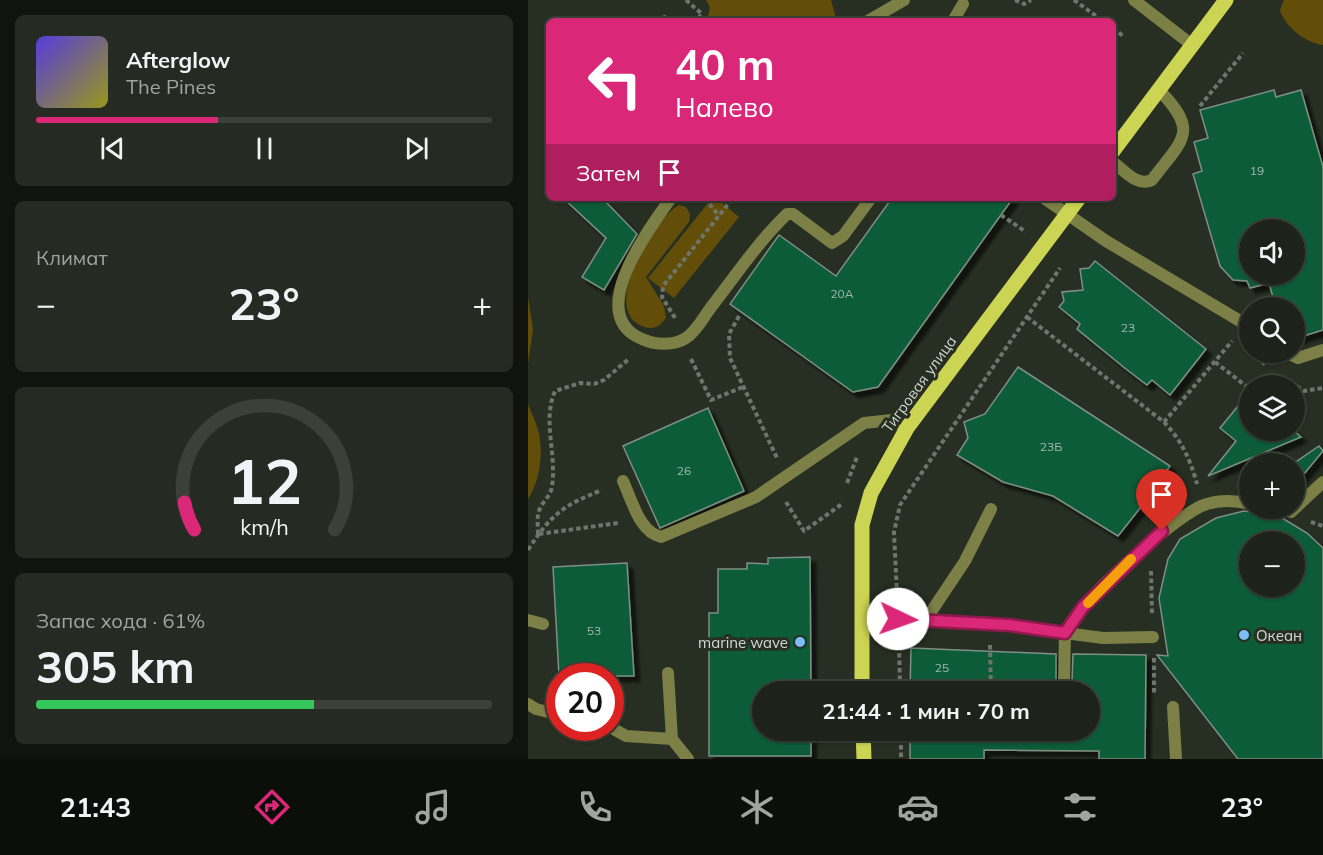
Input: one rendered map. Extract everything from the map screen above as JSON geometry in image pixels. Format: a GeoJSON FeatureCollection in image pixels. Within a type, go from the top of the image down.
{"type":"FeatureCollection","features":[{"type":"Feature","properties":{"kind":"main road"},"geometry":{"type":"LineString","coordinates":[[1116,147],[1226,0]]}},
{"type":"Feature","properties":{"kind":"main road","name":"Тигровая улица"},"geometry":{"type":"LineString","coordinates":[[862,681],[862,525],[871,493],[907,428],[1077,201]]}},
{"type":"Feature","properties":{"kind":"main road"},"geometry":{"type":"LineString","coordinates":[[863,741],[864,759]]}},
{"type":"Feature","properties":{"kind":"lane"},"geometry":{"type":"LineString","coordinates":[[873,18],[904,0]]}},
{"type":"Feature","properties":{"kind":"lane"},"geometry":{"type":"LineString","coordinates":[[1134,0],[1192,45]]}},
{"type":"Feature","properties":{"kind":"lane"},"geometry":{"type":"LineString","coordinates":[[955,18],[963,4]]}},
{"type":"Feature","properties":{"kind":"lane"},"geometry":{"type":"LineString","coordinates":[[1116,164],[1139,182],[1152,180],[1180,142],[1185,129],[1184,125],[1174,105],[1159,90]]}},
{"type":"Feature","properties":{"kind":"lane"},"geometry":{"type":"LineString","coordinates":[[669,201],[625,272],[620,288],[619,307],[622,321],[631,334],[649,342],[667,344],[682,340],[694,330],[768,232],[787,214],[793,214],[832,243],[843,236],[869,201]]}},
{"type":"Feature","properties":{"kind":"lane"},"geometry":{"type":"LineString","coordinates":[[1048,201],[1086,228],[1239,320]]}},
{"type":"Feature","properties":{"kind":"lane"},"geometry":{"type":"LineString","coordinates":[[1305,356],[1323,351]]}},
{"type":"Feature","properties":{"kind":"lane"},"geometry":{"type":"LineString","coordinates":[[623,481],[644,526],[653,536],[668,536],[756,497],[864,423],[892,420],[907,428]]}},
{"type":"Feature","properties":{"kind":"lane"},"geometry":{"type":"LineString","coordinates":[[1305,499],[1323,482]]}},
{"type":"Feature","properties":{"kind":"lane"},"geometry":{"type":"LineString","coordinates":[[1064,681],[1065,633],[1083,607],[1173,521],[1204,505],[1228,501],[1239,502]]}},
{"type":"Feature","properties":{"kind":"lane"},"geometry":{"type":"LineString","coordinates":[[925,621],[966,561],[992,509]]}},
{"type":"Feature","properties":{"kind":"lane"},"geometry":{"type":"LineString","coordinates":[[861,615],[990,624],[1103,638],[1153,637]]}},
{"type":"Feature","properties":{"kind":"lane"},"geometry":{"type":"LineString","coordinates":[[528,620],[543,624]]}},
{"type":"Feature","properties":{"kind":"lane"},"geometry":{"type":"LineString","coordinates":[[668,673],[672,739],[688,759]]}},
{"type":"Feature","properties":{"kind":"lane"},"geometry":{"type":"LineString","coordinates":[[528,704],[546,711]]}},
{"type":"Feature","properties":{"kind":"lane"},"geometry":{"type":"LineString","coordinates":[[1173,707],[1176,759]]}},
{"type":"Feature","properties":{"kind":"lane"},"geometry":{"type":"LineString","coordinates":[[624,735],[672,739]]}},
{"type":"Feature","properties":{"kind":"path"},"geometry":{"type":"LineString","coordinates":[[686,0],[702,14],[698,18]]}},
{"type":"Feature","properties":{"kind":"path"},"geometry":{"type":"LineString","coordinates":[[1015,0],[1024,4],[1031,0]]}},
{"type":"Feature","properties":{"kind":"path"},"geometry":{"type":"LineString","coordinates":[[1074,0],[1099,18]]}},
{"type":"Feature","properties":{"kind":"path"},"geometry":{"type":"LineString","coordinates":[[1116,30],[1123,36]]}},
{"type":"Feature","properties":{"kind":"path"},"geometry":{"type":"LineString","coordinates":[[1184,125],[1243,53]]}},
{"type":"Feature","properties":{"kind":"path"},"geometry":{"type":"LineString","coordinates":[[707,201],[719,216]]}},
{"type":"Feature","properties":{"kind":"path"},"geometry":{"type":"LineString","coordinates":[[731,201],[661,292],[673,313],[682,340],[709,399],[714,400],[743,387]]}},
{"type":"Feature","properties":{"kind":"path"},"geometry":{"type":"LineString","coordinates":[[1001,215],[1027,232]]}},
{"type":"Feature","properties":{"kind":"path"},"geometry":{"type":"LineString","coordinates":[[900,681],[894,532],[900,505],[1086,228]]}},
{"type":"Feature","properties":{"kind":"path"},"geometry":{"type":"LineString","coordinates":[[739,316],[729,334],[728,350],[781,481],[804,531],[842,504]]}},
{"type":"Feature","properties":{"kind":"path"},"geometry":{"type":"LineString","coordinates":[[1027,317],[1164,422],[1177,436],[1186,452],[1204,505]]}},
{"type":"Feature","properties":{"kind":"path"},"geometry":{"type":"LineString","coordinates":[[1164,422],[1239,335]]}},
{"type":"Feature","properties":{"kind":"path"},"geometry":{"type":"LineString","coordinates":[[538,534],[537,514],[552,489],[554,465],[549,423],[550,403],[555,391],[580,383],[594,384],[604,380],[649,342]]}},
{"type":"Feature","properties":{"kind":"path"},"geometry":{"type":"LineString","coordinates":[[1215,362],[1239,380]]}},
{"type":"Feature","properties":{"kind":"path"},"geometry":{"type":"LineString","coordinates":[[528,550],[538,534],[568,503],[623,481]]}},
{"type":"Feature","properties":{"kind":"path"},"geometry":{"type":"LineString","coordinates":[[538,534],[617,523],[644,526]]}},
{"type":"Feature","properties":{"kind":"path"},"geometry":{"type":"LineString","coordinates":[[990,624],[990,681]]}},
{"type":"Feature","properties":{"kind":"path"},"geometry":{"type":"LineString","coordinates":[[1154,654],[1155,690]]}},
{"type":"Feature","properties":{"kind":"path"},"geometry":{"type":"LineString","coordinates":[[901,741],[901,759]]}},
{"type":"Feature","properties":{"kind":"shaded area"},"geometry":{"type":"Polygon","coordinates":[[[706,0],[831,0],[836,18],[708,18],[710,7],[706,0]]]}},
{"type":"Feature","properties":{"kind":"shaded area"},"geometry":{"type":"Polygon","coordinates":[[[1284,0],[1323,0],[1323,45],[1310,41],[1291,28],[1280,10],[1284,0]]]}},
{"type":"Feature","properties":{"kind":"shaded area"},"geometry":{"type":"Polygon","coordinates":[[[710,201],[720,201],[739,217],[674,298],[648,278],[710,201]]]}},
{"type":"Feature","properties":{"kind":"shaded area"},"geometry":{"type":"Polygon","coordinates":[[[679,205],[686,207],[690,214],[689,222],[646,277],[664,306],[666,318],[660,325],[644,327],[638,324],[629,313],[626,299],[629,281],[646,243],[669,213],[679,205]]]}},
{"type":"Feature","properties":{"kind":"shaded area"},"geometry":{"type":"Polygon","coordinates":[[[528,297],[533,330],[528,363],[528,297]]]}},
{"type":"Feature","properties":{"kind":"shaded area"},"geometry":{"type":"Polygon","coordinates":[[[528,404],[540,439],[541,457],[538,475],[528,499],[528,404]]]}},
{"type":"Feature","properties":{"kind":"building"},"geometry":{"type":"Polygon","coordinates":[[[1274,90],[1276,97],[1301,90],[1323,167],[1323,330],[1305,336],[1305,297],[1273,297],[1270,285],[1305,285],[1305,219],[1239,219],[1239,280],[1233,280],[1220,266],[1193,174],[1202,171],[1194,142],[1208,138],[1200,110],[1274,90]]]}},
{"type":"Feature","properties":{"kind":"building"},"geometry":{"type":"Polygon","coordinates":[[[566,201],[605,201],[637,234],[604,290],[582,277],[606,238],[566,201]]]}},
{"type":"Feature","properties":{"kind":"building"},"geometry":{"type":"Polygon","coordinates":[[[890,201],[1011,201],[878,387],[853,392],[730,304],[779,235],[836,276],[890,201]]]}},
{"type":"Feature","properties":{"kind":"building"},"geometry":{"type":"Polygon","coordinates":[[[1095,261],[1206,349],[1170,395],[1152,380],[1147,385],[1126,369],[1077,329],[1080,324],[1059,307],[1064,301],[1062,292],[1083,290],[1080,269],[1089,268],[1095,261]]]}},
{"type":"Feature","properties":{"kind":"building"},"geometry":{"type":"Polygon","coordinates":[[[1018,367],[1170,466],[1160,480],[1159,496],[1144,503],[1118,536],[1053,496],[1003,482],[957,455],[968,438],[964,422],[985,414],[1018,367]]]}},
{"type":"Feature","properties":{"kind":"building"},"geometry":{"type":"Polygon","coordinates":[[[1239,405],[1239,441],[1291,441],[1263,453],[1239,453],[1239,463],[1208,476],[1236,441],[1220,428],[1239,405]]]}},
{"type":"Feature","properties":{"kind":"building"},"geometry":{"type":"Polygon","coordinates":[[[708,408],[744,491],[660,528],[623,446],[708,408]]]}},
{"type":"Feature","properties":{"kind":"building"},"geometry":{"type":"Polygon","coordinates":[[[1319,446],[1323,451],[1305,473],[1305,456],[1319,446]]]}},
{"type":"Feature","properties":{"kind":"building","name":"Океан"},"geometry":{"type":"Polygon","coordinates":[[[1239,512],[1239,519],[1284,519],[1304,531],[1239,531],[1239,597],[1305,597],[1305,532],[1323,548],[1323,759],[1238,759],[1157,655],[1168,656],[1159,598],[1168,559],[1180,539],[1216,518],[1239,512]]]}},
{"type":"Feature","properties":{"kind":"building"},"geometry":{"type":"Polygon","coordinates":[[[810,557],[811,681],[752,681],[752,741],[811,741],[811,756],[709,756],[709,613],[718,613],[718,569],[747,569],[747,563],[768,564],[768,558],[810,557]]]}},
{"type":"Feature","properties":{"kind":"building"},"geometry":{"type":"Polygon","coordinates":[[[627,563],[634,676],[624,676],[624,663],[558,663],[553,567],[627,563]]]}},
{"type":"Feature","properties":{"kind":"building"},"geometry":{"type":"Polygon","coordinates":[[[911,648],[1056,654],[1056,681],[910,681],[911,648]]]}},
{"type":"Feature","properties":{"kind":"building"},"geometry":{"type":"Polygon","coordinates":[[[1073,654],[1146,655],[1145,759],[1099,759],[1099,751],[984,750],[984,759],[910,759],[910,741],[1100,741],[1100,681],[1072,681],[1073,654]]]}},
{"type":"Feature","properties":{"kind":"slow traffic"},"geometry":{"type":"LineString","coordinates":[[1088,603],[1131,559]]}},
{"type":"Feature","properties":{"kind":"place","name":"Океан"},"geometry":{"type":"Point","coordinates":[1244,635]}},
{"type":"Feature","properties":{"kind":"place","name":"marine wave"},"geometry":{"type":"Point","coordinates":[800,642]}},
{"type":"Feature","properties":{"kind":"route"},"geometry":{"type":"LineString","coordinates":[[898,619],[1009,625],[1065,633],[1069,623],[1083,607],[1162,531]]}}]}
